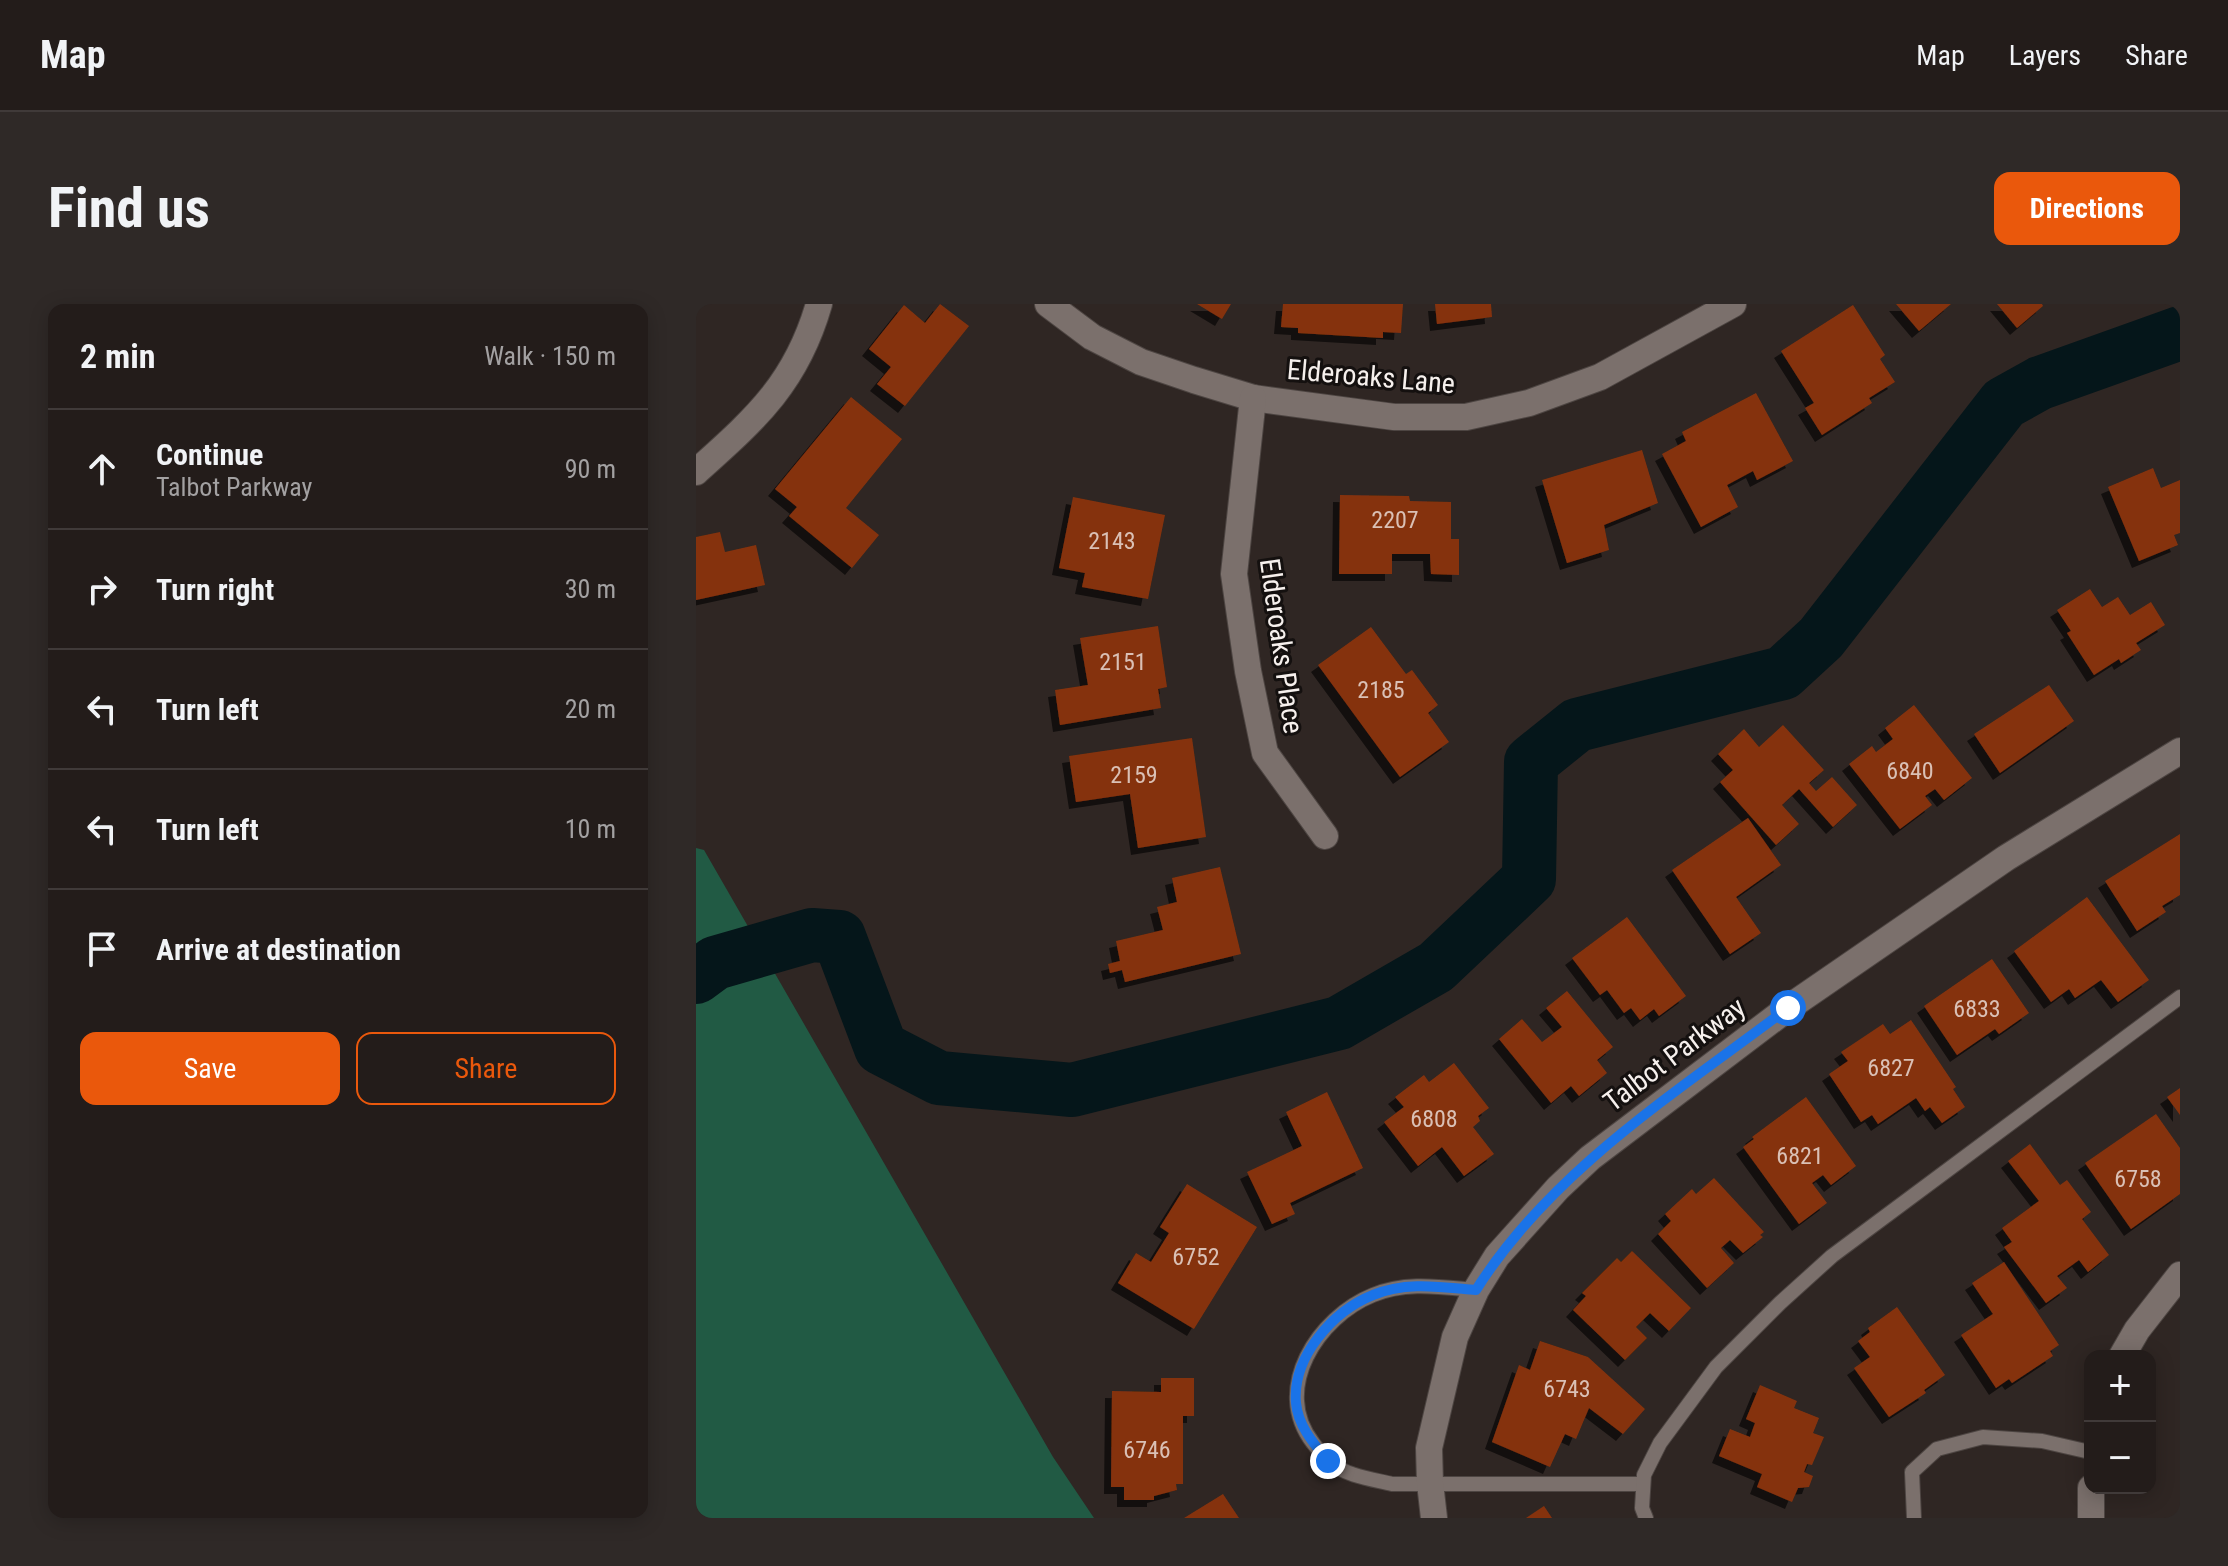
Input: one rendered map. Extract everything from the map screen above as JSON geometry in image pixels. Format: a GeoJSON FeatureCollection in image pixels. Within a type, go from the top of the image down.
{"type":"FeatureCollection","features":[{"type":"Feature","properties":{"kind":"street"},"geometry":{"type":"LineString","coordinates":[[699,464],[774,397],[800,359],[819,304]]}},
{"type":"Feature","properties":{"kind":"street","name":"Elderoaks Lane"},"geometry":{"type":"LineString","coordinates":[[1048,304],[1092,337],[1141,362],[1253,398],[1394,417],[1466,417],[1529,403],[1600,377],[1733,304]]}},
{"type":"Feature","properties":{"kind":"street","name":"Elderoaks Place"},"geometry":{"type":"LineString","coordinates":[[1253,398],[1234,574],[1248,671],[1265,753],[1325,836]]}},
{"type":"Feature","properties":{"kind":"street","name":"Talbot Parkway"},"geometry":{"type":"LineString","coordinates":[[1434,1518],[1429,1448],[1455,1337],[1476,1290],[1497,1256],[1558,1188],[1590,1158],[1788,1008],[2006,858],[2180,751]]}},
{"type":"Feature","properties":{"kind":"street"},"geometry":{"type":"LineString","coordinates":[[2125,1350],[2137,1330],[2180,1275]]}},
{"type":"Feature","properties":{"kind":"street"},"geometry":{"type":"LineString","coordinates":[[2091,1494],[2091,1518]]}},
{"type":"Feature","properties":{"kind":"lane"},"geometry":{"type":"LineString","coordinates":[[1646,1518],[1642,1508],[1644,1475],[1660,1443],[1716,1367],[1780,1303],[1832,1256],[2180,997]]}},
{"type":"Feature","properties":{"kind":"lane"},"geometry":{"type":"LineString","coordinates":[[1476,1290],[1420,1285],[1374,1294],[1343,1311],[1318,1337],[1302,1365],[1296,1403],[1304,1431],[1328,1461],[1355,1476],[1392,1484],[1643,1484]]}},
{"type":"Feature","properties":{"kind":"lane"},"geometry":{"type":"LineString","coordinates":[[1914,1518],[1912,1472],[1937,1449],[1983,1437],[2042,1441],[2084,1451]]}},
{"type":"Feature","properties":{"kind":"green space"},"geometry":{"type":"Polygon","coordinates":[[[696,848],[704,850],[1053,1457],[1094,1518],[696,1518],[696,848]]]}},
{"type":"Feature","properties":{"kind":"building"},"geometry":{"type":"Polygon","coordinates":[[[940,304],[969,326],[905,406],[877,384],[891,367],[869,349],[904,305],[925,323],[940,304]]]}},
{"type":"Feature","properties":{"kind":"building"},"geometry":{"type":"Polygon","coordinates":[[[1197,304],[1231,304],[1222,319],[1197,304]]]}},
{"type":"Feature","properties":{"kind":"building"},"geometry":{"type":"Polygon","coordinates":[[[1283,304],[1403,304],[1401,333],[1383,332],[1383,338],[1298,333],[1298,328],[1281,327],[1283,304]]]}},
{"type":"Feature","properties":{"kind":"building"},"geometry":{"type":"Polygon","coordinates":[[[1435,304],[1491,304],[1492,317],[1437,324],[1435,304]]]}},
{"type":"Feature","properties":{"kind":"building"},"geometry":{"type":"Polygon","coordinates":[[[1896,304],[1951,304],[1919,331],[1896,304]]]}},
{"type":"Feature","properties":{"kind":"building"},"geometry":{"type":"Polygon","coordinates":[[[1997,304],[2042,304],[2043,306],[2017,328],[1997,304]]]}},
{"type":"Feature","properties":{"kind":"building"},"geometry":{"type":"Polygon","coordinates":[[[1853,305],[1885,355],[1880,359],[1895,382],[1869,398],[1872,403],[1822,435],[1805,408],[1814,403],[1781,351],[1853,305]]]}},
{"type":"Feature","properties":{"kind":"building"},"geometry":{"type":"Polygon","coordinates":[[[1756,393],[1793,461],[1757,480],[1753,471],[1727,485],[1738,507],[1701,527],[1662,454],[1686,441],[1682,432],[1756,393]]]}},
{"type":"Feature","properties":{"kind":"building"},"geometry":{"type":"Polygon","coordinates":[[[851,397],[902,439],[846,508],[879,535],[852,568],[789,516],[797,507],[775,489],[851,397]]]}},
{"type":"Feature","properties":{"kind":"building"},"geometry":{"type":"Polygon","coordinates":[[[1642,450],[1658,503],[1604,525],[1609,550],[1567,563],[1542,480],[1642,450]]]}},
{"type":"Feature","properties":{"kind":"building"},"geometry":{"type":"Polygon","coordinates":[[[2153,468],[2161,488],[2180,480],[2180,533],[2174,535],[2178,545],[2139,561],[2108,487],[2153,468]]]}},
{"type":"Feature","properties":{"kind":"building"},"geometry":{"type":"Polygon","coordinates":[[[1340,495],[1409,496],[1410,501],[1451,502],[1451,539],[1459,539],[1459,575],[1431,574],[1430,554],[1392,554],[1392,574],[1339,574],[1340,495]]]}},
{"type":"Feature","properties":{"kind":"building"},"geometry":{"type":"Polygon","coordinates":[[[1073,497],[1165,515],[1148,599],[1082,587],[1085,573],[1059,568],[1073,497]]]}},
{"type":"Feature","properties":{"kind":"building"},"geometry":{"type":"Polygon","coordinates":[[[720,532],[725,552],[756,545],[765,585],[696,600],[696,537],[720,532]]]}},
{"type":"Feature","properties":{"kind":"building"},"geometry":{"type":"Polygon","coordinates":[[[2090,589],[2102,607],[2118,597],[2130,615],[2151,602],[2165,625],[2136,643],[2141,650],[2094,675],[2067,633],[2071,631],[2057,610],[2090,589]]]}},
{"type":"Feature","properties":{"kind":"building"},"geometry":{"type":"Polygon","coordinates":[[[1158,626],[1167,687],[1158,689],[1161,708],[1060,725],[1055,690],[1088,685],[1080,638],[1158,626]]]}},
{"type":"Feature","properties":{"kind":"building"},"geometry":{"type":"Polygon","coordinates":[[[1371,627],[1406,674],[1412,670],[1438,705],[1428,713],[1449,742],[1400,777],[1318,665],[1371,627]]]}},
{"type":"Feature","properties":{"kind":"building"},"geometry":{"type":"Polygon","coordinates":[[[2049,685],[2074,721],[2000,773],[1974,734],[2049,685]]]}},
{"type":"Feature","properties":{"kind":"building"},"geometry":{"type":"Polygon","coordinates":[[[1914,705],[1972,778],[1944,800],[1935,789],[1925,796],[1932,805],[1900,829],[1849,764],[1872,746],[1876,752],[1893,739],[1885,728],[1914,705]]]}},
{"type":"Feature","properties":{"kind":"building"},"geometry":{"type":"Polygon","coordinates":[[[1783,725],[1824,770],[1809,783],[1816,791],[1832,777],[1857,805],[1833,827],[1799,789],[1782,805],[1799,824],[1776,845],[1720,782],[1733,770],[1718,754],[1744,729],[1759,747],[1783,725]]]}},
{"type":"Feature","properties":{"kind":"building"},"geometry":{"type":"Polygon","coordinates":[[[1192,738],[1206,837],[1138,848],[1130,794],[1076,802],[1069,756],[1192,738]]]}},
{"type":"Feature","properties":{"kind":"building"},"geometry":{"type":"Polygon","coordinates":[[[1748,818],[1781,865],[1736,897],[1761,933],[1730,954],[1672,870],[1748,818]]]}},
{"type":"Feature","properties":{"kind":"building"},"geometry":{"type":"Polygon","coordinates":[[[2180,834],[2180,895],[2162,906],[2166,912],[2137,931],[2105,881],[2180,834]]]}},
{"type":"Feature","properties":{"kind":"building"},"geometry":{"type":"Polygon","coordinates":[[[1220,867],[1241,954],[1125,982],[1122,970],[1110,973],[1108,964],[1120,961],[1116,941],[1163,930],[1157,907],[1177,902],[1172,878],[1220,867]]]}},
{"type":"Feature","properties":{"kind":"building"},"geometry":{"type":"Polygon","coordinates":[[[2087,897],[2149,980],[2118,1002],[2101,980],[2075,998],[2069,989],[2051,1002],[2014,951],[2087,897]]]}},
{"type":"Feature","properties":{"kind":"building"},"geometry":{"type":"Polygon","coordinates":[[[1627,917],[1686,996],[1659,1016],[1654,1009],[1640,1020],[1631,1008],[1624,1013],[1607,990],[1600,995],[1572,958],[1627,917]]]}},
{"type":"Feature","properties":{"kind":"building"},"geometry":{"type":"Polygon","coordinates":[[[1992,959],[2029,1013],[1999,1034],[1995,1029],[1957,1055],[1924,1006],[1992,959]]]}},
{"type":"Feature","properties":{"kind":"building"},"geometry":{"type":"Polygon","coordinates":[[[1567,991],[1613,1047],[1597,1060],[1607,1073],[1579,1096],[1571,1086],[1551,1103],[1499,1039],[1522,1019],[1542,1042],[1562,1027],[1546,1008],[1567,991]]]}},
{"type":"Feature","properties":{"kind":"building"},"geometry":{"type":"Polygon","coordinates":[[[1911,1020],[1956,1087],[1953,1089],[1965,1107],[1942,1123],[1930,1107],[1925,1111],[1916,1098],[1878,1124],[1872,1115],[1861,1122],[1829,1074],[1848,1061],[1841,1052],[1883,1024],[1890,1034],[1911,1020]]]}},
{"type":"Feature","properties":{"kind":"building"},"geometry":{"type":"Polygon","coordinates":[[[1454,1063],[1489,1108],[1478,1116],[1480,1121],[1473,1127],[1494,1154],[1464,1176],[1442,1147],[1418,1166],[1384,1122],[1404,1107],[1395,1097],[1424,1075],[1429,1082],[1454,1063]]]}},
{"type":"Feature","properties":{"kind":"building"},"geometry":{"type":"Polygon","coordinates":[[[2180,1088],[2180,1115],[2167,1097],[2180,1088]]]}},
{"type":"Feature","properties":{"kind":"building"},"geometry":{"type":"Polygon","coordinates":[[[1327,1092],[1363,1168],[1290,1203],[1295,1214],[1272,1224],[1247,1172],[1302,1146],[1286,1112],[1327,1092]]]}},
{"type":"Feature","properties":{"kind":"building"},"geometry":{"type":"Polygon","coordinates":[[[1806,1097],[1856,1166],[1831,1185],[1823,1175],[1812,1183],[1827,1203],[1799,1224],[1743,1147],[1806,1097]]]}},
{"type":"Feature","properties":{"kind":"building"},"geometry":{"type":"Polygon","coordinates":[[[2156,1114],[2180,1148],[2180,1194],[2131,1229],[2085,1163],[2156,1114]]]}},
{"type":"Feature","properties":{"kind":"building"},"geometry":{"type":"Polygon","coordinates":[[[2030,1144],[2060,1185],[2067,1180],[2091,1212],[2082,1219],[2109,1255],[2088,1272],[2079,1260],[2057,1276],[2067,1288],[2046,1303],[2004,1247],[2012,1242],[2002,1228],[2039,1201],[2008,1161],[2030,1144]]]}},
{"type":"Feature","properties":{"kind":"building"},"geometry":{"type":"Polygon","coordinates":[[[1714,1178],[1764,1232],[1760,1235],[1763,1237],[1743,1253],[1730,1240],[1721,1248],[1734,1263],[1707,1288],[1658,1234],[1671,1221],[1665,1214],[1692,1189],[1696,1194],[1714,1178]]]}},
{"type":"Feature","properties":{"kind":"building"},"geometry":{"type":"Polygon","coordinates":[[[1187,1184],[1257,1227],[1194,1329],[1118,1283],[1136,1253],[1151,1262],[1169,1233],[1160,1227],[1187,1184]]]}},
{"type":"Feature","properties":{"kind":"building"},"geometry":{"type":"Polygon","coordinates":[[[1632,1251],[1691,1308],[1669,1331],[1650,1313],[1636,1327],[1647,1338],[1625,1360],[1573,1310],[1586,1296],[1582,1293],[1617,1258],[1621,1262],[1632,1251]]]}},
{"type":"Feature","properties":{"kind":"building"},"geometry":{"type":"Polygon","coordinates":[[[2004,1262],[2059,1345],[2050,1351],[2053,1356],[2012,1383],[2009,1379],[1996,1388],[1961,1335],[1993,1314],[1972,1283],[2004,1262]]]}},
{"type":"Feature","properties":{"kind":"building"},"geometry":{"type":"Polygon","coordinates":[[[1897,1307],[1945,1375],[1924,1390],[1926,1393],[1889,1417],[1854,1368],[1870,1357],[1858,1341],[1870,1332],[1868,1328],[1897,1307]]]}},
{"type":"Feature","properties":{"kind":"building"},"geometry":{"type":"Polygon","coordinates":[[[1540,1341],[1588,1357],[1645,1409],[1623,1434],[1589,1408],[1576,1439],[1565,1434],[1550,1467],[1492,1442],[1519,1365],[1530,1370],[1540,1341]]]}},
{"type":"Feature","properties":{"kind":"building"},"geometry":{"type":"Polygon","coordinates":[[[1161,1378],[1194,1378],[1194,1416],[1183,1416],[1183,1484],[1176,1484],[1177,1490],[1154,1496],[1154,1500],[1124,1500],[1124,1487],[1111,1487],[1112,1391],[1161,1392],[1161,1378]]]}},
{"type":"Feature","properties":{"kind":"building"},"geometry":{"type":"Polygon","coordinates":[[[1760,1385],[1797,1401],[1794,1408],[1819,1418],[1813,1433],[1824,1437],[1812,1465],[1807,1464],[1804,1472],[1813,1476],[1809,1487],[1798,1488],[1792,1502],[1757,1487],[1762,1474],[1719,1456],[1730,1429],[1750,1437],[1755,1423],[1746,1419],[1760,1385]]]}},
{"type":"Feature","properties":{"kind":"building"},"geometry":{"type":"Polygon","coordinates":[[[1223,1494],[1239,1518],[1184,1518],[1223,1494]]]}},
{"type":"Feature","properties":{"kind":"building"},"geometry":{"type":"Polygon","coordinates":[[[1544,1506],[1552,1518],[1526,1518],[1544,1506]]]}},
{"type":"Feature","properties":{"kind":"waterway"},"geometry":{"type":"LineString","coordinates":[[696,977],[715,963],[812,935],[839,937],[881,1048],[939,1078],[1072,1090],[1339,1023],[1436,967],[1529,879],[1531,762],[1577,725],[1783,673],[1821,638],[2004,403],[2040,383],[2180,333]]}},
{"type":"Feature","properties":{"kind":"route"},"geometry":{"type":"LineString","coordinates":[[1328,1461],[1304,1431],[1296,1403],[1302,1365],[1318,1337],[1343,1311],[1374,1294],[1420,1285],[1476,1290],[1497,1256],[1558,1188],[1590,1158],[1788,1008]]}}]}
